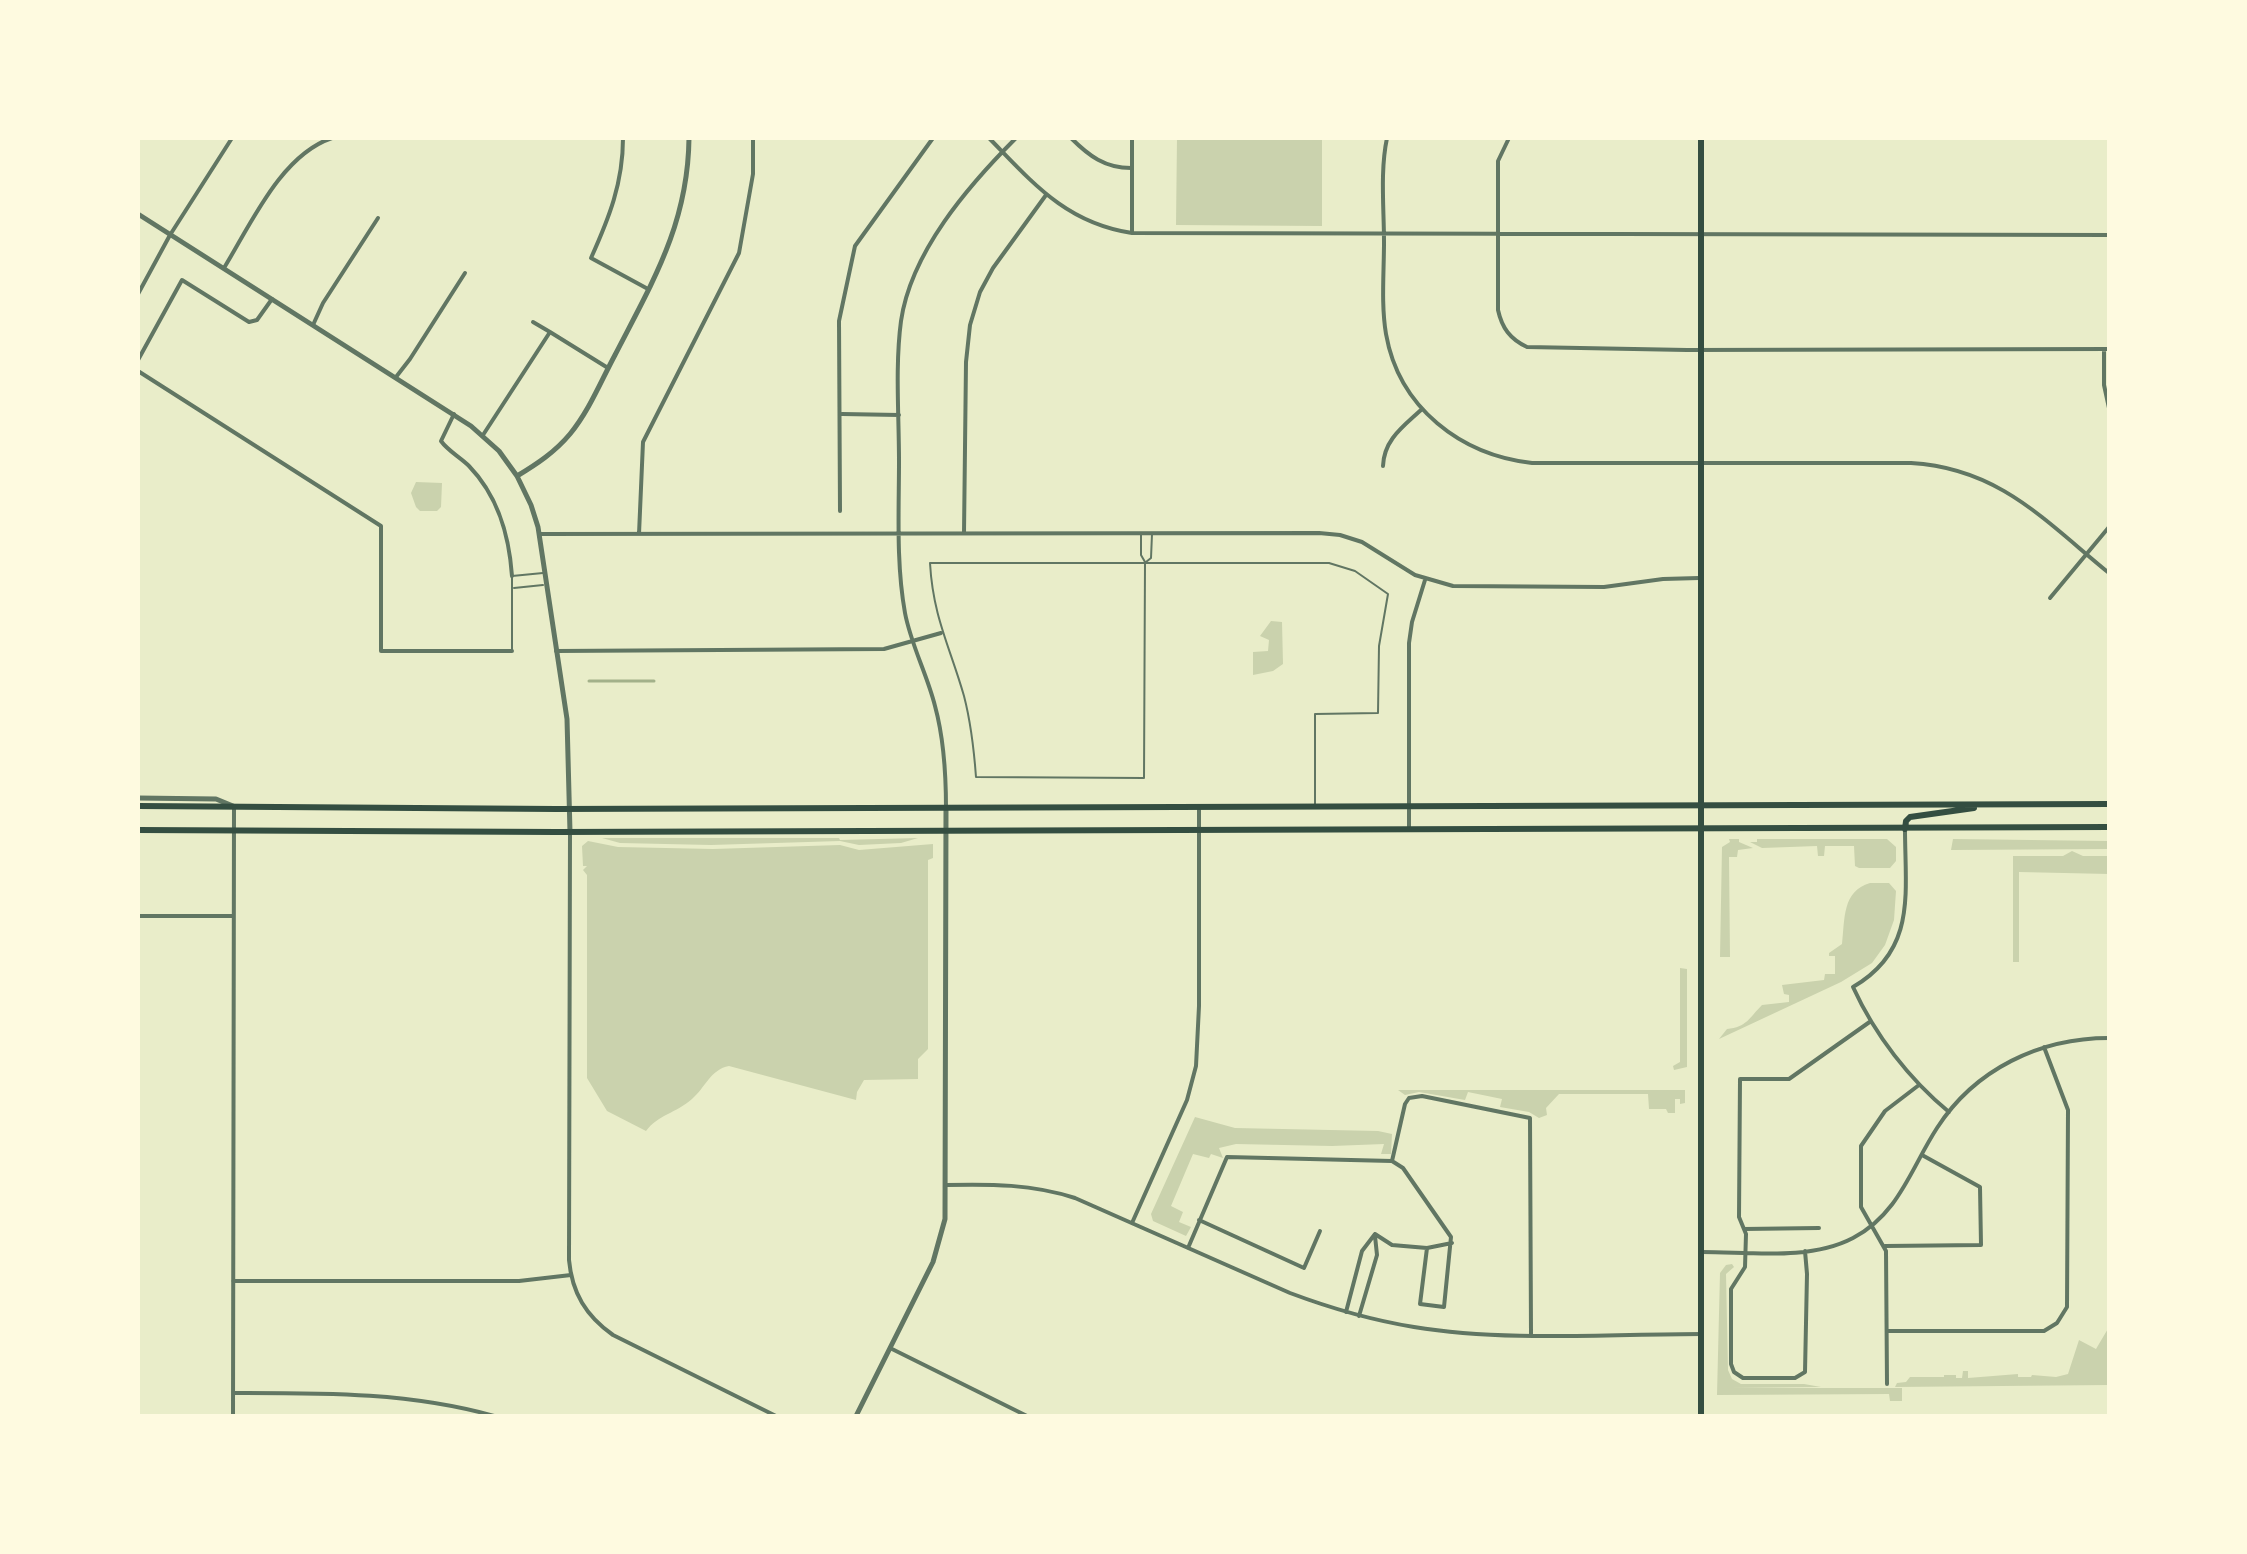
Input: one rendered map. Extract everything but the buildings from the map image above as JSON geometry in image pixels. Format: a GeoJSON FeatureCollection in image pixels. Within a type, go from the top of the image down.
{"type":"FeatureCollection","features":[{"type":"Feature","properties":{"kind":"main road"},"geometry":{"type":"LineString","coordinates":[[1701,138],[1701,1416]]}},
{"type":"Feature","properties":{"kind":"main road"},"geometry":{"type":"LineString","coordinates":[[138,806],[570,809],[2109,804]]}},
{"type":"Feature","properties":{"kind":"main road"},"geometry":{"type":"LineString","coordinates":[[1905,829],[1910,817],[1998,805]]}},
{"type":"Feature","properties":{"kind":"main road"},"geometry":{"type":"LineString","coordinates":[[138,830],[946,832],[2109,827]]}},
{"type":"Feature","properties":{"kind":"street"},"geometry":{"type":"LineString","coordinates":[[138,294],[170,235],[232,138]]}},
{"type":"Feature","properties":{"kind":"street"},"geometry":{"type":"LineString","coordinates":[[224,268],[291,163],[316,144],[332,138]]}},
{"type":"Feature","properties":{"kind":"street"},"geometry":{"type":"LineString","coordinates":[[623,138],[618,193],[591,258],[648,289]]}},
{"type":"Feature","properties":{"kind":"street"},"geometry":{"type":"LineString","coordinates":[[517,476],[548,456],[570,434],[608,368],[670,243],[680,214],[688,172],[689,138]]}},
{"type":"Feature","properties":{"kind":"street"},"geometry":{"type":"LineString","coordinates":[[639,534],[643,442],[739,253],[753,174],[753,138]]}},
{"type":"Feature","properties":{"kind":"street"},"geometry":{"type":"LineString","coordinates":[[840,511],[840,315],[855,246],[933,138]]}},
{"type":"Feature","properties":{"kind":"street"},"geometry":{"type":"LineString","coordinates":[[989,138],[1046,195],[1083,220],[1111,230],[1132,233],[2109,235]]}},
{"type":"Feature","properties":{"kind":"street"},"geometry":{"type":"LineString","coordinates":[[856,1416],[937,1250],[945,1219],[945,756],[932,694],[913,642],[902,596],[899,341],[912,279],[931,242],[972,185],[1016,138]]}},
{"type":"Feature","properties":{"kind":"street"},"geometry":{"type":"LineString","coordinates":[[1071,138],[1094,159],[1119,168],[1132,168]]}},
{"type":"Feature","properties":{"kind":"street"},"geometry":{"type":"LineString","coordinates":[[1132,138],[1132,233]]}},
{"type":"Feature","properties":{"kind":"street"},"geometry":{"type":"LineString","coordinates":[[1387,138],[1383,305],[1387,338],[1397,369],[1422,409],[1441,428],[1468,446],[1515,461],[1911,463],[1949,467],[2001,487],[2109,573]]}},
{"type":"Feature","properties":{"kind":"street"},"geometry":{"type":"LineString","coordinates":[[1509,138],[1498,161],[1498,310],[1504,329],[1519,343],[1536,349],[2107,349],[2104,385],[2109,408]]}},
{"type":"Feature","properties":{"kind":"street"},"geometry":{"type":"LineString","coordinates":[[964,533],[966,362],[970,325],[984,283],[1046,195]]}},
{"type":"Feature","properties":{"kind":"street"},"geometry":{"type":"LineString","coordinates":[[138,214],[454,414],[483,435],[517,476],[531,505],[539,534],[568,728],[571,1275],[584,1308],[602,1328],[776,1416]]}},
{"type":"Feature","properties":{"kind":"street"},"geometry":{"type":"LineString","coordinates":[[313,325],[323,303],[378,218]]}},
{"type":"Feature","properties":{"kind":"street"},"geometry":{"type":"LineString","coordinates":[[396,377],[465,273]]}},
{"type":"Feature","properties":{"kind":"street"},"geometry":{"type":"LineString","coordinates":[[138,360],[182,280],[249,322],[257,320],[272,299]]}},
{"type":"Feature","properties":{"kind":"street"},"geometry":{"type":"LineString","coordinates":[[533,322],[608,368]]}},
{"type":"Feature","properties":{"kind":"street"},"geometry":{"type":"LineString","coordinates":[[483,435],[550,332]]}},
{"type":"Feature","properties":{"kind":"street"},"geometry":{"type":"LineString","coordinates":[[138,371],[381,526],[381,651],[512,651]]}},
{"type":"Feature","properties":{"kind":"street"},"geometry":{"type":"LineString","coordinates":[[1383,466],[1389,442],[1422,409]]}},
{"type":"Feature","properties":{"kind":"street"},"geometry":{"type":"LineString","coordinates":[[454,414],[441,437],[442,444],[469,466],[491,495],[505,529],[512,576]]}},
{"type":"Feature","properties":{"kind":"street"},"geometry":{"type":"LineString","coordinates":[[841,414],[899,415]]}},
{"type":"Feature","properties":{"kind":"street"},"geometry":{"type":"LineString","coordinates":[[2050,598],[2109,527]]}},
{"type":"Feature","properties":{"kind":"street"},"geometry":{"type":"LineString","coordinates":[[539,534],[1330,533],[1362,542],[1425,580],[1464,586],[1604,587],[1699,578]]}},
{"type":"Feature","properties":{"kind":"street"},"geometry":{"type":"LineString","coordinates":[[1409,830],[1409,643],[1414,611],[1425,580]]}},
{"type":"Feature","properties":{"kind":"street"},"geometry":{"type":"LineString","coordinates":[[556,651],[884,649],[941,633]]}},
{"type":"Feature","properties":{"kind":"street"},"geometry":{"type":"LineString","coordinates":[[138,798],[216,799],[234,806],[233,1416]]}},
{"type":"Feature","properties":{"kind":"street"},"geometry":{"type":"LineString","coordinates":[[1132,1223],[1187,1100],[1196,1066],[1199,808]]}},
{"type":"Feature","properties":{"kind":"street"},"geometry":{"type":"LineString","coordinates":[[1905,829],[1904,918],[1899,939],[1877,971],[1853,987],[1871,1021],[1919,1085],[1949,1112]]}},
{"type":"Feature","properties":{"kind":"street"},"geometry":{"type":"LineString","coordinates":[[138,916],[233,916]]}},
{"type":"Feature","properties":{"kind":"street"},"geometry":{"type":"LineString","coordinates":[[1805,1251],[1805,1372],[1795,1378],[1743,1378],[1731,1367],[1731,1289],[1745,1267],[1746,1252],[1744,1229],[1739,1217],[1740,1079],[1789,1079],[1871,1021]]}},
{"type":"Feature","properties":{"kind":"street"},"geometry":{"type":"LineString","coordinates":[[1702,1252],[1805,1251],[1839,1244],[1872,1226],[1896,1202],[1949,1112],[1995,1070],[2044,1047],[2072,1040],[2109,1038]]}},
{"type":"Feature","properties":{"kind":"street"},"geometry":{"type":"LineString","coordinates":[[1887,1331],[2044,1331],[2057,1323],[2067,1307],[2068,1110],[2044,1047]]}},
{"type":"Feature","properties":{"kind":"street"},"geometry":{"type":"LineString","coordinates":[[1887,1384],[1885,1246],[1861,1207],[1861,1146],[1885,1111],[1919,1085]]}},
{"type":"Feature","properties":{"kind":"street"},"geometry":{"type":"LineString","coordinates":[[1392,1161],[1409,1098],[1422,1096],[1530,1118],[1531,1334]]}},
{"type":"Feature","properties":{"kind":"street"},"geometry":{"type":"LineString","coordinates":[[1885,1246],[1981,1245],[1980,1187],[1922,1155]]}},
{"type":"Feature","properties":{"kind":"street"},"geometry":{"type":"LineString","coordinates":[[1188,1248],[1227,1157],[1392,1161],[1403,1168],[1451,1237],[1444,1307],[1420,1304],[1427,1248]]}},
{"type":"Feature","properties":{"kind":"street"},"geometry":{"type":"LineString","coordinates":[[946,1185],[1013,1184],[1075,1198],[1290,1293],[1359,1316],[1452,1332],[1702,1334]]}},
{"type":"Feature","properties":{"kind":"street"},"geometry":{"type":"LineString","coordinates":[[1199,1220],[1304,1268],[1320,1231]]}},
{"type":"Feature","properties":{"kind":"street"},"geometry":{"type":"LineString","coordinates":[[1744,1229],[1819,1228]]}},
{"type":"Feature","properties":{"kind":"street"},"geometry":{"type":"LineString","coordinates":[[1375,1234],[1392,1245],[1427,1248],[1452,1243]]}},
{"type":"Feature","properties":{"kind":"street"},"geometry":{"type":"LineString","coordinates":[[1359,1316],[1377,1255],[1375,1234]]}},
{"type":"Feature","properties":{"kind":"street"},"geometry":{"type":"LineString","coordinates":[[1346,1312],[1362,1251],[1375,1234]]}},
{"type":"Feature","properties":{"kind":"street"},"geometry":{"type":"LineString","coordinates":[[233,1281],[519,1281],[571,1275]]}},
{"type":"Feature","properties":{"kind":"street"},"geometry":{"type":"LineString","coordinates":[[890,1348],[1027,1416]]}},
{"type":"Feature","properties":{"kind":"street"},"geometry":{"type":"LineString","coordinates":[[233,1393],[383,1396],[453,1406],[494,1416]]}},
{"type":"Feature","properties":{"kind":"lane"},"geometry":{"type":"LineString","coordinates":[[1145,562],[1151,558],[1152,532]]}},
{"type":"Feature","properties":{"kind":"lane"},"geometry":{"type":"LineString","coordinates":[[1141,533],[1141,555],[1145,562],[1144,778],[976,777],[967,711],[934,607],[930,563],[1145,562],[1316,563],[1343,566],[1388,594],[1379,646],[1378,713],[1315,714],[1315,807]]}},
{"type":"Feature","properties":{"kind":"lane"},"geometry":{"type":"LineString","coordinates":[[512,651],[512,576],[544,573]]}},
{"type":"Feature","properties":{"kind":"lane"},"geometry":{"type":"LineString","coordinates":[[513,588],[546,585]]}},
{"type":"Feature","properties":{"kind":"green space"},"geometry":{"type":"Polygon","coordinates":[[[1177,138],[1322,138],[1322,226],[1176,225],[1177,138]]]}},
{"type":"Feature","properties":{"kind":"green space"},"geometry":{"type":"Polygon","coordinates":[[[416,482],[442,483],[441,507],[437,511],[420,511],[416,507],[411,493],[416,482]]]}},
{"type":"Feature","properties":{"kind":"green space"},"geometry":{"type":"Polygon","coordinates":[[[1271,621],[1282,622],[1283,664],[1273,671],[1253,675],[1253,652],[1268,651],[1269,640],[1260,636],[1271,621]]]}},
{"type":"Feature","properties":{"kind":"green space"},"geometry":{"type":"Polygon","coordinates":[[[602,838],[918,838],[901,843],[859,845],[840,841],[711,845],[620,843],[602,838]]]}},
{"type":"Feature","properties":{"kind":"green space"},"geometry":{"type":"Polygon","coordinates":[[[1729,839],[1739,839],[1739,842],[1753,848],[1738,850],[1737,857],[1729,857],[1730,957],[1720,957],[1722,847],[1730,842],[1729,839]]]}},
{"type":"Feature","properties":{"kind":"green space"},"geometry":{"type":"Polygon","coordinates":[[[1757,839],[1887,839],[1896,847],[1896,861],[1890,868],[1859,868],[1855,866],[1854,846],[1825,846],[1824,856],[1818,856],[1817,846],[1762,848],[1750,842],[1757,842],[1757,839]]]}},
{"type":"Feature","properties":{"kind":"green space"},"geometry":{"type":"Polygon","coordinates":[[[1953,839],[2109,841],[2109,849],[1951,850],[1953,839]]]}},
{"type":"Feature","properties":{"kind":"green space"},"geometry":{"type":"Polygon","coordinates":[[[588,841],[618,847],[713,849],[840,845],[859,850],[933,844],[933,858],[928,860],[928,1049],[918,1059],[918,1079],[864,1080],[856,1100],[729,1066],[717,1071],[692,1099],[656,1121],[646,1131],[607,1111],[587,1078],[587,875],[583,870],[587,866],[583,866],[582,846],[588,841]]]}},
{"type":"Feature","properties":{"kind":"green space"},"geometry":{"type":"Polygon","coordinates":[[[2072,851],[2083,856],[2109,856],[2109,874],[2019,872],[2019,962],[2013,962],[2013,856],[2063,856],[2072,851]]]}},
{"type":"Feature","properties":{"kind":"green space"},"geometry":{"type":"Polygon","coordinates":[[[1870,883],[1889,883],[1896,891],[1894,920],[1885,945],[1872,963],[1841,982],[1719,1039],[1727,1029],[1747,1021],[1762,1005],[1789,1002],[1789,995],[1784,994],[1782,985],[1824,980],[1825,974],[1835,974],[1835,956],[1829,956],[1829,953],[1842,944],[1847,907],[1854,892],[1870,883]]]}},
{"type":"Feature","properties":{"kind":"green space"},"geometry":{"type":"Polygon","coordinates":[[[1680,968],[1687,969],[1687,1067],[1674,1070],[1673,1066],[1680,1062],[1680,968]]]}},
{"type":"Feature","properties":{"kind":"green space"},"geometry":{"type":"Polygon","coordinates":[[[1398,1090],[1685,1090],[1685,1103],[1680,1104],[1680,1099],[1675,1099],[1675,1113],[1668,1113],[1666,1109],[1649,1109],[1648,1094],[1559,1094],[1546,1108],[1547,1115],[1539,1118],[1529,1112],[1500,1107],[1502,1099],[1468,1092],[1465,1100],[1419,1092],[1405,1095],[1398,1090]]]}},
{"type":"Feature","properties":{"kind":"green space"},"geometry":{"type":"Polygon","coordinates":[[[1195,1117],[1235,1128],[1378,1131],[1392,1134],[1391,1154],[1381,1154],[1384,1144],[1236,1144],[1219,1148],[1223,1158],[1193,1154],[1171,1206],[1183,1212],[1179,1222],[1191,1227],[1186,1236],[1153,1221],[1151,1214],[1195,1117]]]}},
{"type":"Feature","properties":{"kind":"green space"},"geometry":{"type":"Polygon","coordinates":[[[1732,1264],[1734,1267],[1726,1274],[1728,1370],[1732,1379],[1741,1384],[1821,1387],[1732,1388],[1902,1388],[1902,1401],[1890,1401],[1889,1394],[1717,1395],[1720,1273],[1726,1265],[1732,1264]]]}},
{"type":"Feature","properties":{"kind":"green space"},"geometry":{"type":"Polygon","coordinates":[[[2109,1327],[2109,1385],[1895,1387],[1910,1377],[1956,1375],[1956,1378],[1962,1378],[1963,1371],[1968,1371],[1968,1378],[2018,1374],[2018,1377],[2056,1377],[2068,1374],[2079,1340],[2096,1349],[2109,1327]]]}},
{"type":"Feature","properties":{"kind":"waterway"},"geometry":{"type":"LineString","coordinates":[[589,681],[654,681]]}}]}
